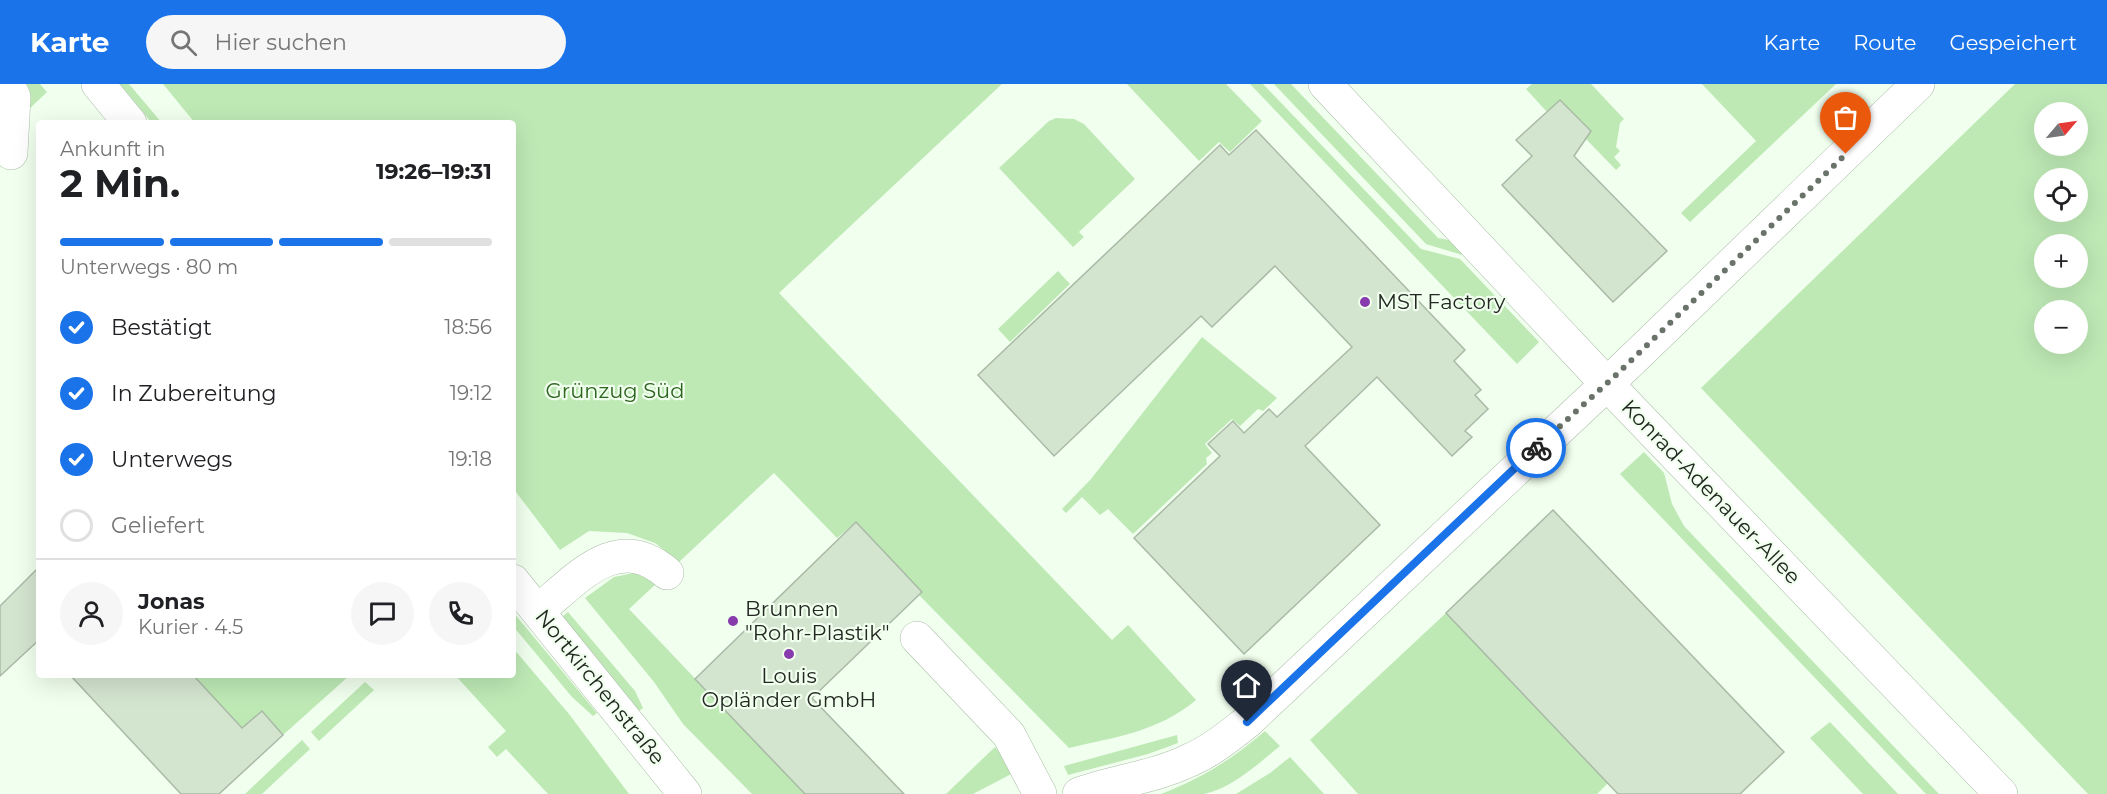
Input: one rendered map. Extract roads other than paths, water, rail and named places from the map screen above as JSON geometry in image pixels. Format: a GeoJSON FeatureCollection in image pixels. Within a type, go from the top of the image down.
{"type":"FeatureCollection","features":[{"type":"Feature","properties":{"kind":"street"},"geometry":{"type":"LineString","coordinates":[[8,84],[14,97],[11,153]]}},
{"type":"Feature","properties":{"kind":"street"},"geometry":{"type":"LineString","coordinates":[[98,84],[128,120]]}},
{"type":"Feature","properties":{"kind":"street","name":"Konrad-Adenauer-Allee"},"geometry":{"type":"LineString","coordinates":[[1324,84],[1607,384],[2001,794]]}},
{"type":"Feature","properties":{"kind":"street"},"geometry":{"type":"LineString","coordinates":[[1079,794],[1158,772],[1190,760],[1220,742],[1260,710],[1560,425],[1607,384],[1914,85]]}},
{"type":"Feature","properties":{"kind":"street"},"geometry":{"type":"LineString","coordinates":[[538,611],[597,564],[616,556],[634,555],[651,560],[667,573]]}},
{"type":"Feature","properties":{"kind":"street","name":"Nortkirchenstraße"},"geometry":{"type":"LineString","coordinates":[[516,585],[686,794]]}},
{"type":"Feature","properties":{"kind":"street"},"geometry":{"type":"LineString","coordinates":[[917,638],[1009,735],[1040,794]]}},
{"type":"Feature","properties":{"kind":"place","name":"MST Factory"},"geometry":{"type":"Point","coordinates":[1365,302]}},
{"type":"Feature","properties":{"kind":"place","name":"Brunnen \"Rohr-Plastik\""},"geometry":{"type":"Point","coordinates":[733,621]}},
{"type":"Feature","properties":{"kind":"place","name":"Louis Opländer GmbH"},"geometry":{"type":"Point","coordinates":[789,654]}},
{"type":"Feature","properties":{"kind":"park label","name":"Grünzug Süd"},"geometry":{"type":"Point","coordinates":[615,391]}}]}
